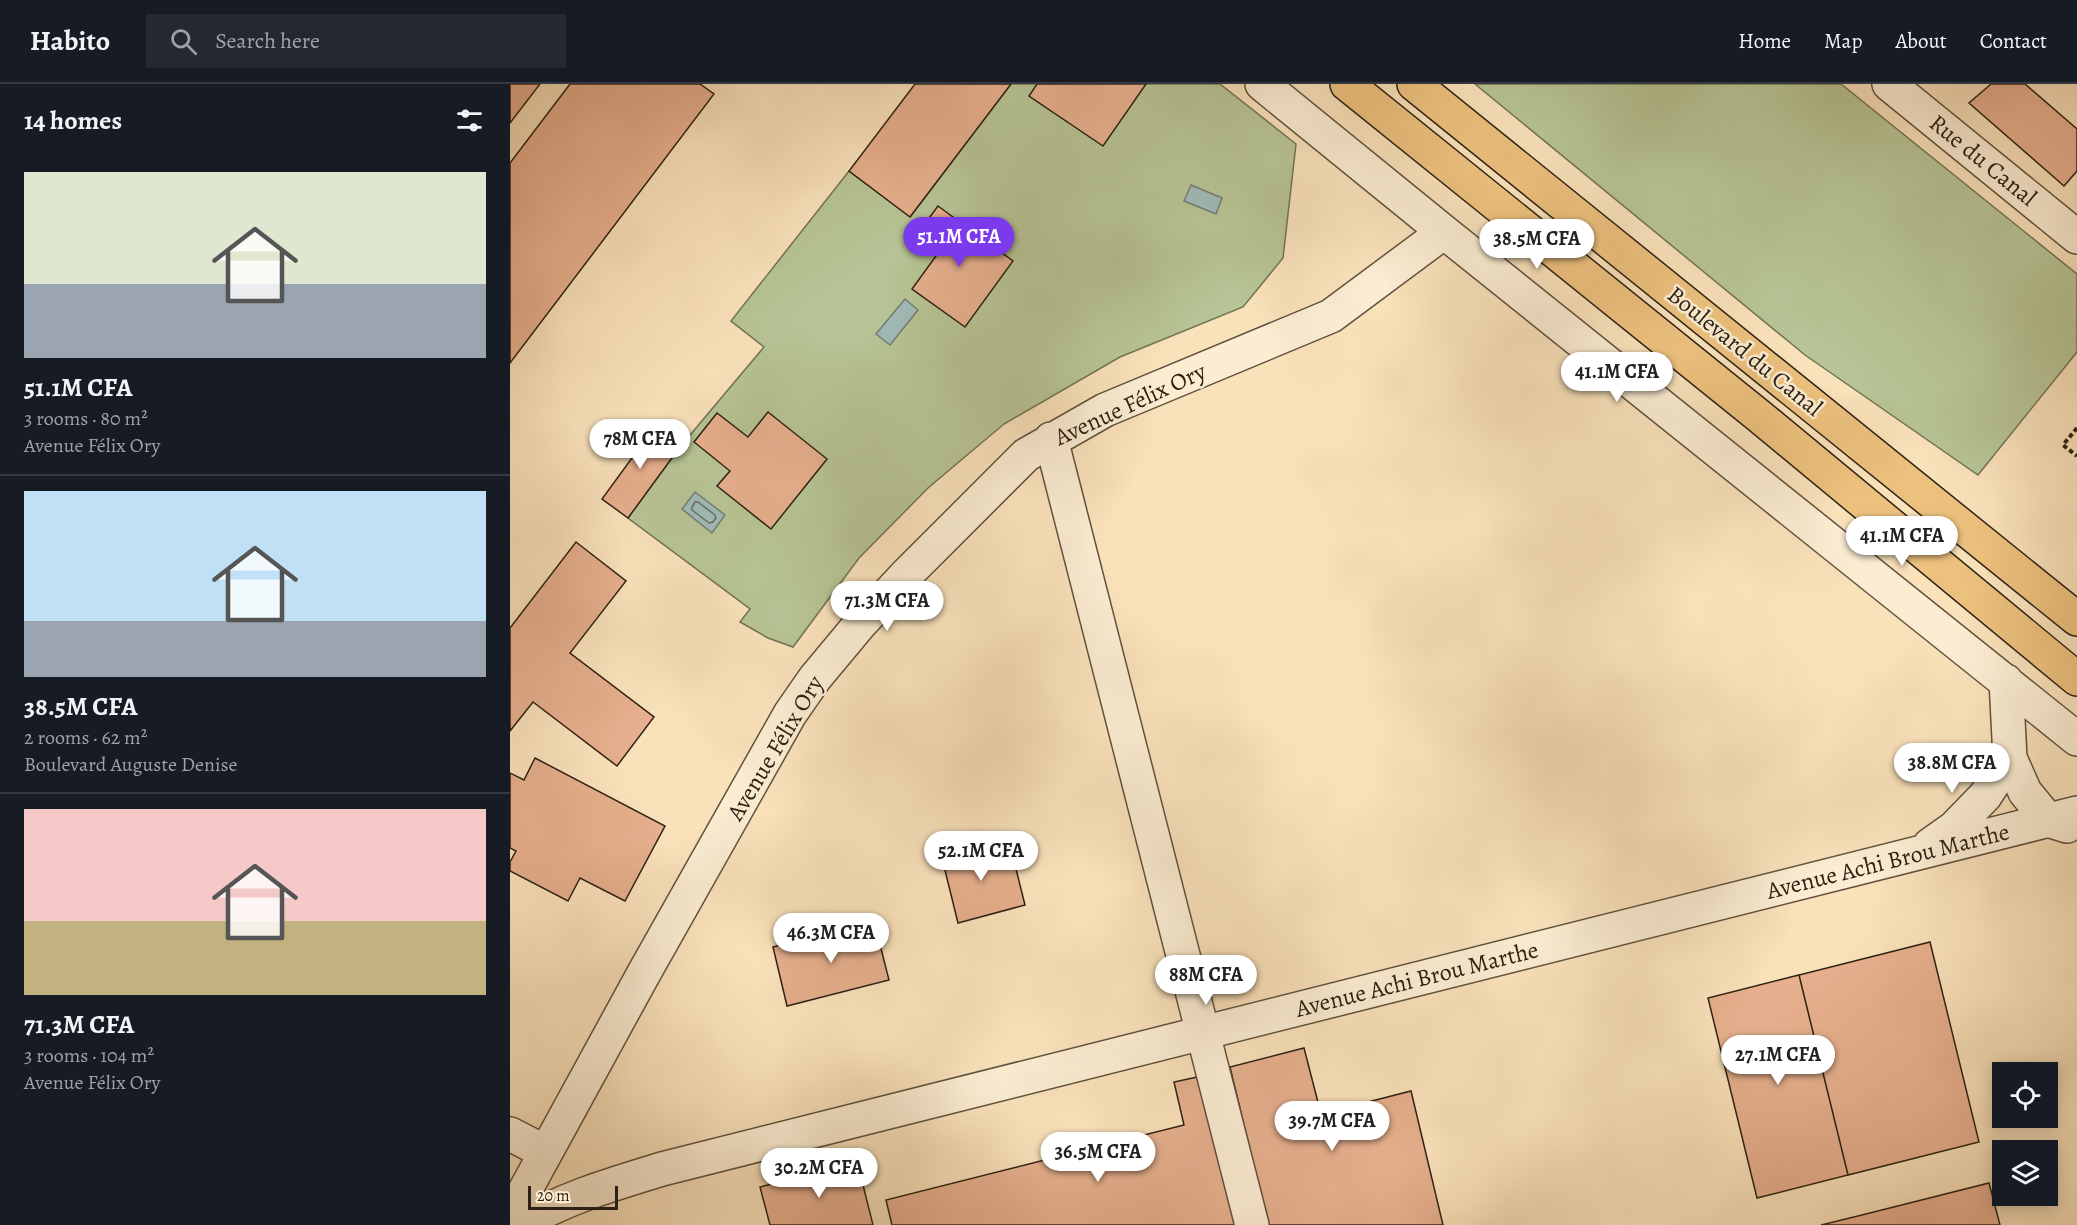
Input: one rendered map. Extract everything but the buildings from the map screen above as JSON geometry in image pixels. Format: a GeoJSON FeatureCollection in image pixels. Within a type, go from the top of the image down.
{"type":"FeatureCollection","features":[{"type":"Feature","properties":{"kind":"main road","name":"Boulevard du Canal"},"geometry":{"type":"LineString","coordinates":[[1347,84],[1759,416],[2077,679]]}},
{"type":"Feature","properties":{"kind":"main road","name":"Boulevard du Canal"},"geometry":{"type":"LineString","coordinates":[[1414,84],[2077,619]]}},
{"type":"Feature","properties":{"kind":"street"},"geometry":{"type":"LineString","coordinates":[[1262,84],[2077,739]]}},
{"type":"Feature","properties":{"kind":"street","name":"Rue du Canal"},"geometry":{"type":"LineString","coordinates":[[1889,84],[2077,237]]}},
{"type":"Feature","properties":{"kind":"street","name":"Avenue Félix Ory"},"geometry":{"type":"LineString","coordinates":[[510,1218],[790,714],[815,678],[904,576],[1026,455],[1051,439],[1106,410],[1331,316],[1444,232]]}},
{"type":"Feature","properties":{"kind":"street"},"geometry":{"type":"LineString","coordinates":[[1051,439],[1252,1225]]}},
{"type":"Feature","properties":{"kind":"street"},"geometry":{"type":"LineString","coordinates":[[2006,681],[2010,758],[2025,792],[2068,821]]}},
{"type":"Feature","properties":{"kind":"street"},"geometry":{"type":"LineString","coordinates":[[1919,853],[1954,828],[1985,796],[2010,758]]}},
{"type":"Feature","properties":{"kind":"street","name":"Avenue Achi Brou Marthe"},"geometry":{"type":"LineString","coordinates":[[519,1225],[543,1210],[592,1190],[662,1169],[1919,853],[2068,821]]}},
{"type":"Feature","properties":{"kind":"street"},"geometry":{"type":"LineString","coordinates":[[510,1134],[545,1152]]}},
{"type":"Feature","properties":{"kind":"path"},"geometry":{"type":"LineString","coordinates":[[2077,428],[2063,445],[2077,456]]}},
{"type":"Feature","properties":{"kind":"green space"},"geometry":{"type":"Polygon","coordinates":[[[1011,84],[1220,84],[1296,144],[1283,258],[1243,307],[1120,357],[1004,424],[928,488],[859,558],[793,647],[768,638],[740,622],[750,609],[628,518],[680,447],[764,347],[731,321],[849,171],[911,216],[1011,84]]]}},
{"type":"Feature","properties":{"kind":"green space"},"geometry":{"type":"Polygon","coordinates":[[[1475,84],[1841,84],[2077,274],[2077,352],[1978,475],[1805,355],[1475,84]]]}},
{"type":"Feature","properties":{"kind":"water"},"geometry":{"type":"Polygon","coordinates":[[[1191,185],[1222,198],[1216,214],[1184,201],[1191,185]]]}},
{"type":"Feature","properties":{"kind":"water"},"geometry":{"type":"Polygon","coordinates":[[[905,299],[918,310],[890,345],[876,334],[905,299]]]}},
{"type":"Feature","properties":{"kind":"water"},"geometry":{"type":"Polygon","coordinates":[[[695,492],[725,515],[712,533],[682,509],[695,492]]]}}]}
